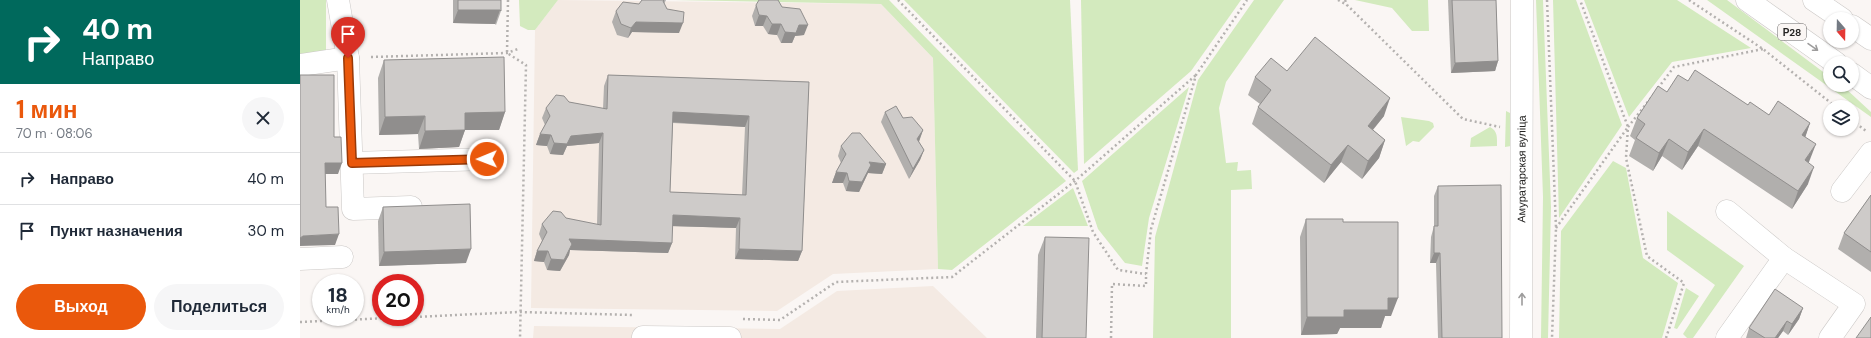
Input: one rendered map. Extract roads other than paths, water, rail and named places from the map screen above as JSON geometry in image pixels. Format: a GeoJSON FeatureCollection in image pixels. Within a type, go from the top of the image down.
{"type":"FeatureCollection","features":[{"type":"Feature","properties":{"kind":"street"},"geometry":{"type":"LineString","coordinates":[[338,0],[348,58],[353,210],[429,206]]}},
{"type":"Feature","properties":{"kind":"street","name":"Амуратарская вуліца"},"geometry":{"type":"LineString","coordinates":[[1522,0],[1522,338]]}},
{"type":"Feature","properties":{"kind":"street","name":"Р28"},"geometry":{"type":"LineString","coordinates":[[1748,0],[1826,56]]}},
{"type":"Feature","properties":{"kind":"street"},"geometry":{"type":"LineString","coordinates":[[1814,0],[1832,12]]}},
{"type":"Feature","properties":{"kind":"street"},"geometry":{"type":"LineString","coordinates":[[1859,31],[1871,39]]}},
{"type":"Feature","properties":{"kind":"street"},"geometry":{"type":"LineString","coordinates":[[300,65],[348,58]]}},
{"type":"Feature","properties":{"kind":"street"},"geometry":{"type":"LineString","coordinates":[[1859,79],[1871,88]]}},
{"type":"Feature","properties":{"kind":"street"},"geometry":{"type":"LineString","coordinates":[[1842,192],[1871,153]]}},
{"type":"Feature","properties":{"kind":"street"},"geometry":{"type":"LineString","coordinates":[[352,163],[487,159]]}},
{"type":"Feature","properties":{"kind":"street"},"geometry":{"type":"LineString","coordinates":[[1727,211],[1784,258],[1854,304],[1830,338]]}},
{"type":"Feature","properties":{"kind":"street"},"geometry":{"type":"LineString","coordinates":[[300,259],[342,257]]}},
{"type":"Feature","properties":{"kind":"street"},"geometry":{"type":"LineString","coordinates":[[1728,338],[1784,258]]}},
{"type":"Feature","properties":{"kind":"street"},"geometry":{"type":"LineString","coordinates":[[643,338],[730,338]]}}]}
